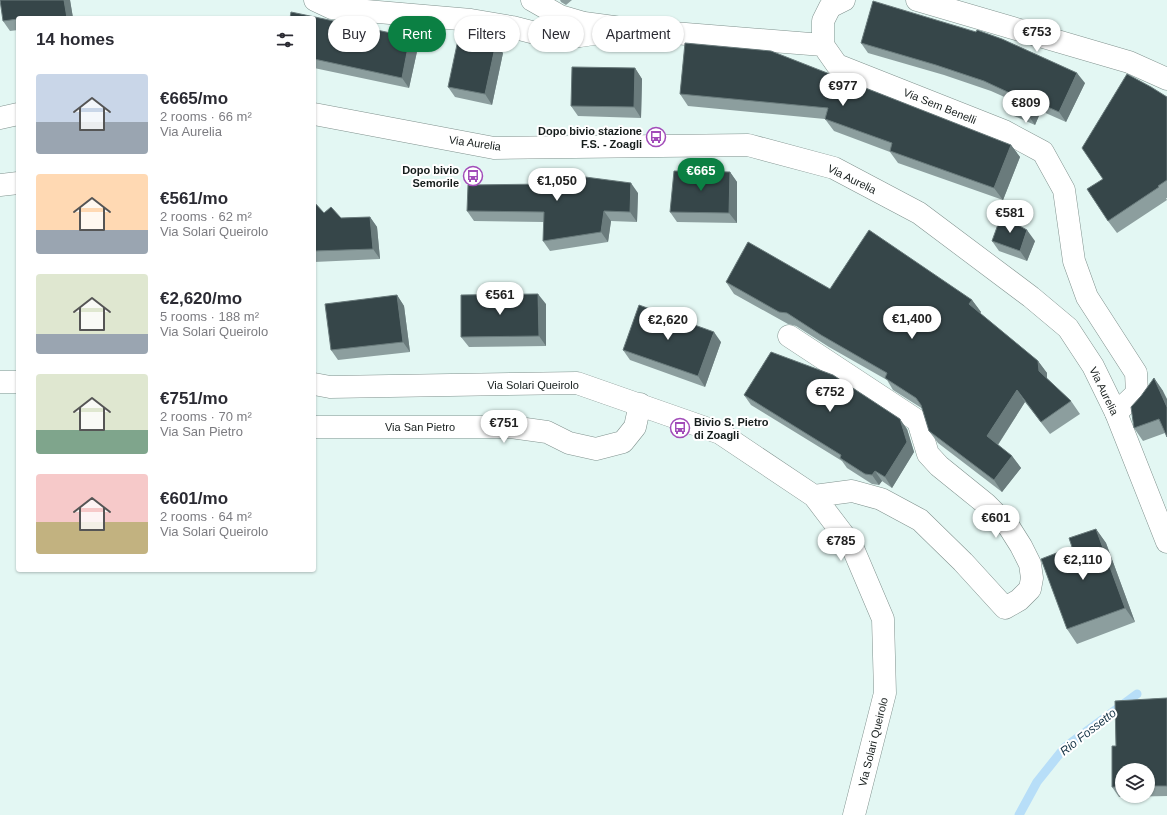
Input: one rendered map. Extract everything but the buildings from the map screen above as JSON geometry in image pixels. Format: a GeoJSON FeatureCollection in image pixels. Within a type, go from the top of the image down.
{"type":"FeatureCollection","features":[{"type":"Feature","properties":{"kind":"street"},"geometry":{"type":"LineString","coordinates":[[315,0],[332,8],[471,20],[512,27],[543,35],[580,36],[592,34]]}},
{"type":"Feature","properties":{"kind":"street"},"geometry":{"type":"LineString","coordinates":[[532,0],[560,16],[592,24]]}},
{"type":"Feature","properties":{"kind":"street"},"geometry":{"type":"LineString","coordinates":[[684,34],[823,45],[823,21],[830,7],[844,0]]}},
{"type":"Feature","properties":{"kind":"street"},"geometry":{"type":"LineString","coordinates":[[916,0],[1129,62],[1167,79]]}},
{"type":"Feature","properties":{"kind":"street","name":"Via Sem Benelli"},"geometry":{"type":"LineString","coordinates":[[823,45],[837,65],[1004,131],[1043,152],[1064,190],[1074,261],[1086,297],[1136,373],[1137,393],[1116,413]]}},
{"type":"Feature","properties":{"kind":"street"},"geometry":{"type":"LineString","coordinates":[[0,118],[16,114]]}},
{"type":"Feature","properties":{"kind":"street","name":"Via Aurelia"},"geometry":{"type":"LineString","coordinates":[[316,114],[494,148],[748,145],[834,168],[919,213],[1031,297],[1068,328],[1093,366],[1116,413],[1167,542]]}},
{"type":"Feature","properties":{"kind":"street"},"geometry":{"type":"LineString","coordinates":[[0,184],[16,183]]}},
{"type":"Feature","properties":{"kind":"street"},"geometry":{"type":"LineString","coordinates":[[789,336],[918,421],[928,454],[939,466],[986,504],[1009,527],[1030,564],[1032,578],[1030,589],[1019,600],[1005,608],[963,562],[920,520],[881,499],[852,491],[814,496]]}},
{"type":"Feature","properties":{"kind":"street"},"geometry":{"type":"LineString","coordinates":[[0,382],[16,382]]}},
{"type":"Feature","properties":{"kind":"street","name":"Via Solari Queirolo"},"geometry":{"type":"LineString","coordinates":[[316,384],[330,387],[578,383],[720,433],[814,496],[852,546],[883,618],[885,693],[854,815]]}},
{"type":"Feature","properties":{"kind":"street","name":"Via San Pietro"},"geometry":{"type":"LineString","coordinates":[[316,428],[511,427],[547,432],[569,443],[596,449],[622,442],[635,427],[640,404]]}},
{"type":"Feature","properties":{"kind":"waterway","name":"Rio Fossetto"},"geometry":{"type":"LineString","coordinates":[[1019,815],[1037,782],[1065,747],[1137,694]]}},
{"type":"Feature","properties":{"kind":"place","name":"Dopo bivio stazione F.S. - Zoagli"},"geometry":{"type":"Point","coordinates":[656,137]}},
{"type":"Feature","properties":{"kind":"place","name":"Dopo bivio Semorile"},"geometry":{"type":"Point","coordinates":[473,176]}},
{"type":"Feature","properties":{"kind":"place","name":"Bivio S. Pietro di Zoagli"},"geometry":{"type":"Point","coordinates":[680,428]}}]}
